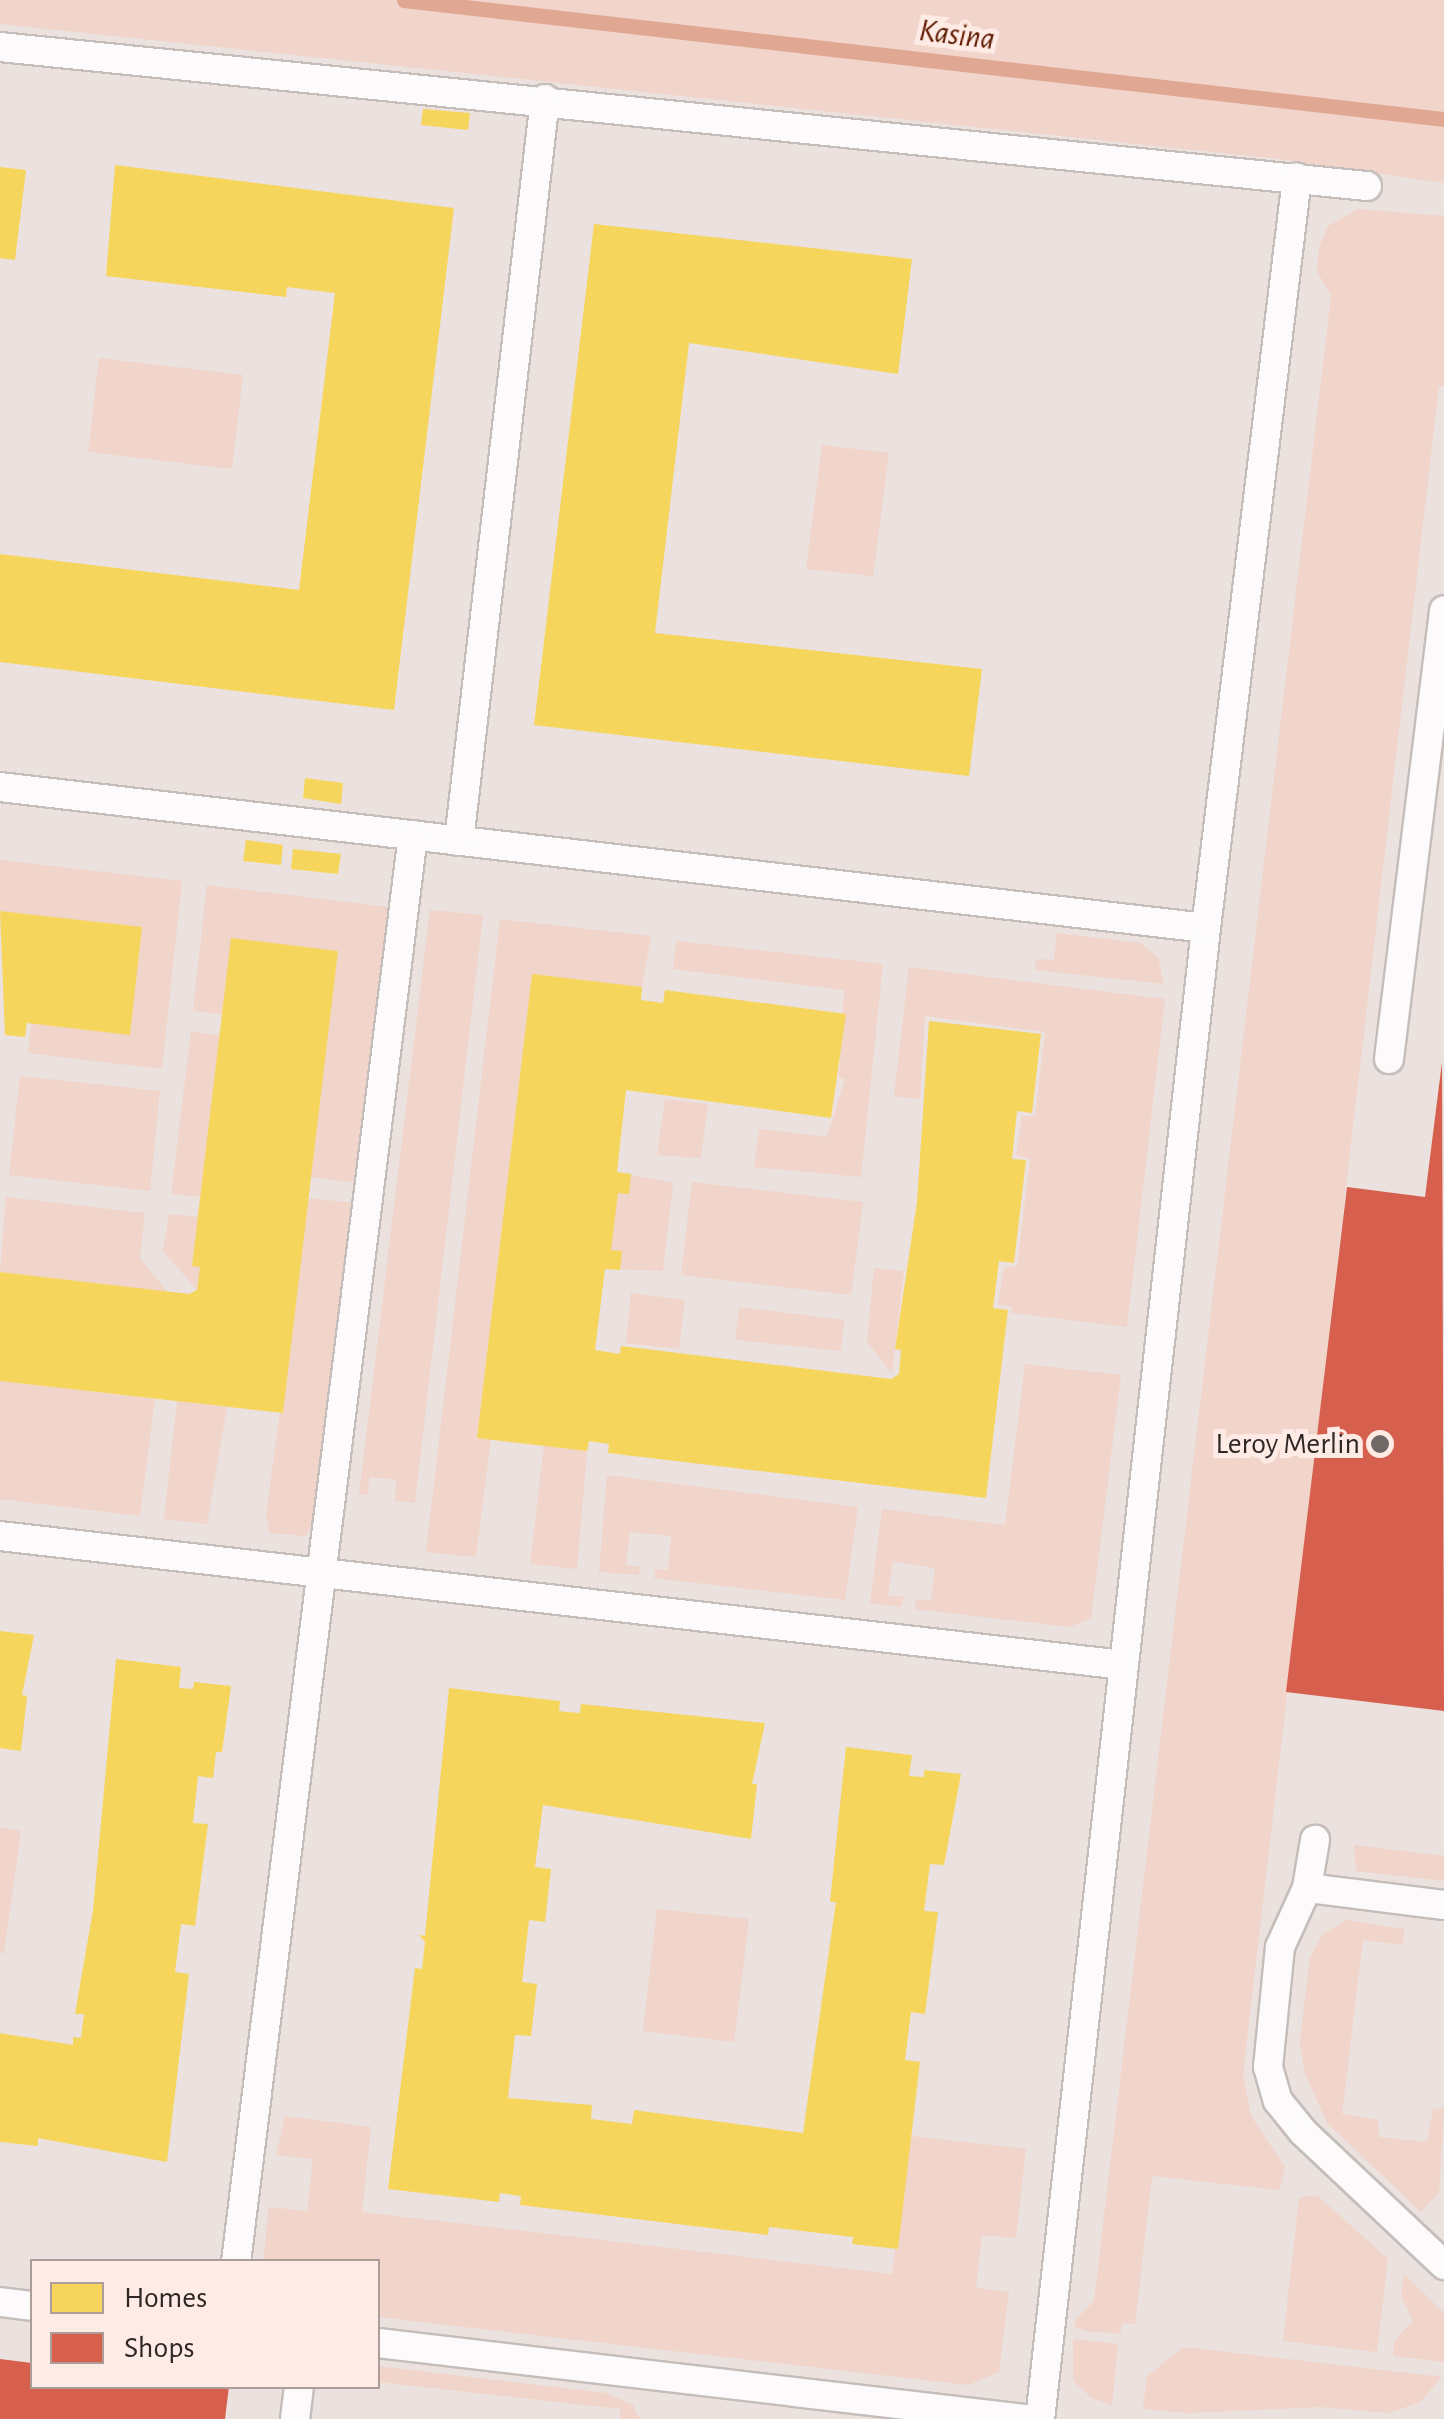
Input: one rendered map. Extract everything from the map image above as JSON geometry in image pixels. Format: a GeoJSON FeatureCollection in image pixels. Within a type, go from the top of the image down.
{"type":"FeatureCollection","features":[{"type":"Feature","properties":{"kind":"lane"},"geometry":{"type":"LineString","coordinates":[[0,47],[545,99],[1367,186]]}},
{"type":"Feature","properties":{"kind":"lane"},"geometry":{"type":"LineString","coordinates":[[458,841],[545,99]]}},
{"type":"Feature","properties":{"kind":"lane"},"geometry":{"type":"LineString","coordinates":[[1040,2419],[1206,928],[1297,178]]}},
{"type":"Feature","properties":{"kind":"lane"},"geometry":{"type":"LineString","coordinates":[[1389,1059],[1444,610]]}},
{"type":"Feature","properties":{"kind":"lane"},"geometry":{"type":"LineString","coordinates":[[0,787],[1206,928]]}},
{"type":"Feature","properties":{"kind":"lane"},"geometry":{"type":"LineString","coordinates":[[236,2259],[324,1578],[413,835]]}},
{"type":"Feature","properties":{"kind":"lane"},"geometry":{"type":"LineString","coordinates":[[0,1536],[324,1578],[1122,1665]]}},
{"type":"Feature","properties":{"kind":"lane"},"geometry":{"type":"LineString","coordinates":[[1315,1840],[1307,1888],[1280,1947],[1268,2067],[1278,2102],[1444,2265]]}},
{"type":"Feature","properties":{"kind":"lane"},"geometry":{"type":"LineString","coordinates":[[1307,1888],[1444,1904]]}},
{"type":"Feature","properties":{"kind":"lane"},"geometry":{"type":"LineString","coordinates":[[0,2302],[30,2306]]}},
{"type":"Feature","properties":{"kind":"lane"},"geometry":{"type":"LineString","coordinates":[[380,2343],[1025,2419]]}},
{"type":"Feature","properties":{"kind":"lane"},"geometry":{"type":"LineString","coordinates":[[295,2419],[298,2389]]}},
{"type":"Feature","properties":{"kind":"shaded area"},"geometry":{"type":"Polygon","coordinates":[[[0,0],[1444,0],[1444,183],[1279,159],[0,24],[0,0]]]}},
{"type":"Feature","properties":{"kind":"shaded area"},"geometry":{"type":"Polygon","coordinates":[[[1358,209],[1444,216],[1444,386],[1439,386],[1243,2074],[1251,2116],[1285,2167],[1279,2190],[1152,2176],[1135,2324],[1123,2323],[1120,2333],[1091,2332],[1075,2327],[1075,2320],[1094,2301],[1331,296],[1317,271],[1319,247],[1328,226],[1358,209]]]}},
{"type":"Feature","properties":{"kind":"shaded area"},"geometry":{"type":"Polygon","coordinates":[[[99,358],[243,375],[232,469],[88,452],[99,358]]]}},
{"type":"Feature","properties":{"kind":"shaded area"},"geometry":{"type":"Polygon","coordinates":[[[822,445],[889,453],[873,576],[806,569],[822,445]]]}},
{"type":"Feature","properties":{"kind":"shaded area"},"geometry":{"type":"Polygon","coordinates":[[[0,860],[182,881],[162,1069],[28,1053],[31,1023],[141,928],[0,911],[0,860]]]}},
{"type":"Feature","properties":{"kind":"shaded area"},"geometry":{"type":"Polygon","coordinates":[[[207,885],[389,907],[356,1183],[311,1177],[337,951],[222,1014],[193,1011],[207,885]]]}},
{"type":"Feature","properties":{"kind":"shaded area"},"geometry":{"type":"Polygon","coordinates":[[[430,910],[483,915],[415,1503],[395,1501],[396,1480],[370,1477],[367,1495],[359,1495],[430,910]]]}},
{"type":"Feature","properties":{"kind":"shaded area"},"geometry":{"type":"Polygon","coordinates":[[[500,919],[651,936],[642,987],[532,975],[477,1437],[491,1439],[476,1557],[426,1552],[500,919]]]}},
{"type":"Feature","properties":{"kind":"shaded area"},"geometry":{"type":"Polygon","coordinates":[[[1057,933],[1140,943],[1158,957],[1164,984],[1035,970],[1036,959],[1054,960],[1057,933]]]}},
{"type":"Feature","properties":{"kind":"shaded area"},"geometry":{"type":"Polygon","coordinates":[[[676,941],[883,964],[861,1177],[754,1167],[759,1129],[827,1137],[845,1079],[839,1078],[844,990],[673,969],[676,941]]]}},
{"type":"Feature","properties":{"kind":"shaded area"},"geometry":{"type":"Polygon","coordinates":[[[909,967],[1165,999],[1127,1327],[1011,1313],[1012,1306],[998,1305],[1004,1267],[1017,1267],[1030,1159],[1016,1155],[1022,1116],[1035,1116],[1045,1032],[925,1016],[920,1099],[894,1096],[909,967]]]}},
{"type":"Feature","properties":{"kind":"shaded area"},"geometry":{"type":"Polygon","coordinates":[[[191,1032],[220,1035],[201,1197],[171,1194],[191,1032]]]}},
{"type":"Feature","properties":{"kind":"shaded area"},"geometry":{"type":"Polygon","coordinates":[[[20,1076],[160,1091],[150,1191],[9,1175],[20,1076]]]}},
{"type":"Feature","properties":{"kind":"shaded area"},"geometry":{"type":"Polygon","coordinates":[[[665,1099],[708,1104],[701,1158],[657,1155],[665,1099]]]}},
{"type":"Feature","properties":{"kind":"shaded area"},"geometry":{"type":"Polygon","coordinates":[[[617,1172],[673,1183],[663,1271],[605,1269],[617,1172]]]}},
{"type":"Feature","properties":{"kind":"shaded area"},"geometry":{"type":"Polygon","coordinates":[[[692,1182],[863,1202],[851,1295],[681,1275],[692,1182]]]}},
{"type":"Feature","properties":{"kind":"shaded area"},"geometry":{"type":"Polygon","coordinates":[[[6,1197],[145,1213],[140,1259],[168,1292],[0,1272],[6,1197]]]}},
{"type":"Feature","properties":{"kind":"shaded area"},"geometry":{"type":"Polygon","coordinates":[[[308,1198],[353,1203],[314,1520],[306,1536],[270,1533],[266,1517],[308,1198]]]}},
{"type":"Feature","properties":{"kind":"shaded area"},"geometry":{"type":"Polygon","coordinates":[[[169,1214],[198,1217],[192,1265],[200,1267],[197,1290],[163,1251],[169,1214]]]}},
{"type":"Feature","properties":{"kind":"shaded area"},"geometry":{"type":"Polygon","coordinates":[[[874,1268],[904,1271],[892,1373],[867,1342],[874,1268]]]}},
{"type":"Feature","properties":{"kind":"shaded area"},"geometry":{"type":"Polygon","coordinates":[[[631,1293],[685,1300],[679,1349],[626,1343],[631,1293]]]}},
{"type":"Feature","properties":{"kind":"shaded area"},"geometry":{"type":"Polygon","coordinates":[[[739,1307],[844,1320],[841,1351],[735,1340],[739,1307]]]}},
{"type":"Feature","properties":{"kind":"shaded area"},"geometry":{"type":"Polygon","coordinates":[[[1025,1364],[1121,1375],[1091,1618],[1070,1627],[915,1609],[916,1600],[931,1601],[935,1568],[893,1561],[888,1595],[904,1597],[901,1607],[870,1603],[882,1509],[1005,1525],[1025,1364]]]}},
{"type":"Feature","properties":{"kind":"shaded area"},"geometry":{"type":"Polygon","coordinates":[[[0,1381],[155,1399],[140,1516],[0,1499],[0,1381]]]}},
{"type":"Feature","properties":{"kind":"shaded area"},"geometry":{"type":"Polygon","coordinates":[[[177,1401],[227,1407],[207,1524],[164,1519],[177,1401]]]}},
{"type":"Feature","properties":{"kind":"shaded area"},"geometry":{"type":"Polygon","coordinates":[[[544,1446],[587,1451],[577,1569],[530,1564],[544,1446]]]}},
{"type":"Feature","properties":{"kind":"shaded area"},"geometry":{"type":"Polygon","coordinates":[[[607,1475],[858,1507],[845,1600],[654,1578],[655,1569],[668,1570],[671,1536],[630,1532],[626,1565],[640,1567],[639,1575],[599,1572],[607,1475]]]}},
{"type":"Feature","properties":{"kind":"shaded area"},"geometry":{"type":"Polygon","coordinates":[[[0,1828],[21,1831],[4,1953],[0,1953],[0,1828]]]}},
{"type":"Feature","properties":{"kind":"shaded area"},"geometry":{"type":"Polygon","coordinates":[[[1354,1845],[1444,1856],[1444,1881],[1356,1871],[1354,1845]]]}},
{"type":"Feature","properties":{"kind":"shaded area"},"geometry":{"type":"Polygon","coordinates":[[[657,1909],[749,1919],[734,2042],[643,2031],[657,1909]]]}},
{"type":"Feature","properties":{"kind":"shaded area"},"geometry":{"type":"Polygon","coordinates":[[[1346,1920],[1404,1929],[1403,1945],[1363,1940],[1342,2114],[1378,2120],[1379,2137],[1427,2142],[1433,2109],[1444,2108],[1439,2192],[1421,2212],[1327,2123],[1304,2071],[1300,2041],[1310,1957],[1323,1934],[1346,1920]]]}},
{"type":"Feature","properties":{"kind":"shaded area"},"geometry":{"type":"Polygon","coordinates":[[[285,2116],[371,2127],[362,2212],[892,2274],[911,2136],[1026,2149],[1016,2238],[982,2235],[976,2288],[1009,2292],[999,2372],[968,2385],[380,2317],[380,2259],[263,2259],[269,2207],[307,2211],[313,2159],[276,2155],[285,2116]]]}},
{"type":"Feature","properties":{"kind":"shaded area"},"geometry":{"type":"Polygon","coordinates":[[[1317,2195],[1388,2259],[1377,2352],[1283,2341],[1299,2198],[1317,2195]]]}},
{"type":"Feature","properties":{"kind":"shaded area"},"geometry":{"type":"Polygon","coordinates":[[[1404,2274],[1444,2313],[1444,2362],[1393,2356],[1394,2341],[1413,2321],[1401,2296],[1404,2274]]]}},
{"type":"Feature","properties":{"kind":"shaded area"},"geometry":{"type":"Polygon","coordinates":[[[1073,2339],[1118,2344],[1112,2405],[1092,2398],[1073,2381],[1073,2339]]]}},
{"type":"Feature","properties":{"kind":"shaded area"},"geometry":{"type":"Polygon","coordinates":[[[1184,2347],[1442,2377],[1420,2402],[1389,2413],[1320,2407],[1187,2413],[1143,2409],[1147,2376],[1184,2347]]]}},
{"type":"Feature","properties":{"kind":"shaded area"},"geometry":{"type":"Polygon","coordinates":[[[380,2366],[606,2393],[633,2405],[640,2419],[620,2419],[620,2409],[380,2382],[380,2366]]]}},
{"type":"Feature","properties":{"kind":"building: Homes"},"geometry":{"type":"Polygon","coordinates":[[[423,109],[470,113],[468,130],[421,125],[423,109]]]}},
{"type":"Feature","properties":{"kind":"building: Homes"},"geometry":{"type":"Polygon","coordinates":[[[115,165],[454,208],[394,710],[0,662],[0,554],[299,590],[335,293],[287,287],[286,297],[106,276],[115,165]]]}},
{"type":"Feature","properties":{"kind":"building: Homes"},"geometry":{"type":"Polygon","coordinates":[[[0,167],[26,170],[15,260],[0,258],[0,167]]]}},
{"type":"Feature","properties":{"kind":"building: Homes"},"geometry":{"type":"Polygon","coordinates":[[[594,224],[912,259],[898,374],[689,343],[655,633],[982,669],[969,776],[534,725],[594,224]]]}},
{"type":"Feature","properties":{"kind":"building: Homes"},"geometry":{"type":"Polygon","coordinates":[[[305,778],[343,783],[341,804],[303,798],[305,778]]]}},
{"type":"Feature","properties":{"kind":"building: Homes"},"geometry":{"type":"Polygon","coordinates":[[[246,840],[283,845],[281,865],[243,861],[246,840]]]}},
{"type":"Feature","properties":{"kind":"building: Homes"},"geometry":{"type":"Polygon","coordinates":[[[293,849],[341,854],[338,874],[291,869],[293,849]]]}},
{"type":"Feature","properties":{"kind":"building: Homes"},"geometry":{"type":"Polygon","coordinates":[[[0,911],[142,927],[130,1035],[27,1023],[25,1037],[5,1035],[0,911]]]}},
{"type":"Feature","properties":{"kind":"building: Homes"},"geometry":{"type":"Polygon","coordinates":[[[231,938],[338,951],[283,1413],[0,1381],[0,1272],[189,1294],[197,1290],[200,1267],[192,1266],[231,938]]]}},
{"type":"Feature","properties":{"kind":"building: Homes"},"geometry":{"type":"Polygon","coordinates":[[[532,974],[642,987],[641,1000],[663,1003],[665,990],[846,1014],[831,1118],[626,1090],[617,1172],[631,1174],[629,1194],[618,1193],[611,1250],[622,1251],[620,1270],[605,1269],[595,1350],[620,1354],[621,1346],[891,1379],[899,1374],[901,1350],[895,1349],[917,1202],[929,1021],[1041,1034],[1032,1113],[1017,1111],[1012,1159],[1026,1160],[1014,1263],[999,1261],[993,1308],[1008,1310],[986,1498],[608,1453],[609,1444],[589,1441],[587,1451],[477,1438],[532,974]]]}},
{"type":"Feature","properties":{"kind":"building: Homes"},"geometry":{"type":"Polygon","coordinates":[[[0,1631],[34,1635],[22,1695],[27,1696],[21,1751],[0,1748],[0,1631]]]}},
{"type":"Feature","properties":{"kind":"building: Homes"},"geometry":{"type":"Polygon","coordinates":[[[116,1659],[181,1667],[179,1688],[193,1689],[194,1682],[231,1686],[222,1752],[216,1752],[213,1778],[198,1776],[193,1823],[208,1824],[195,1926],[181,1924],[175,1972],[189,1974],[167,2162],[38,2138],[38,2146],[0,2142],[0,2033],[73,2045],[73,2037],[81,2038],[84,2014],[75,2014],[93,1910],[116,1659]]]}},
{"type":"Feature","properties":{"kind":"building: Homes"},"geometry":{"type":"Polygon","coordinates":[[[449,1688],[560,1701],[559,1711],[567,1712],[580,1713],[581,1704],[765,1723],[752,1784],[757,1784],[751,1839],[543,1805],[535,1867],[551,1869],[545,1922],[529,1920],[522,1982],[537,1984],[531,2036],[515,2035],[508,2098],[592,2105],[591,2119],[632,2124],[634,2110],[803,2133],[836,1902],[830,1902],[846,1747],[912,1755],[909,1776],[924,1777],[924,1770],[961,1774],[944,1865],[930,1864],[924,1911],[938,1912],[925,2014],[911,2012],[905,2060],[920,2062],[898,2249],[852,2244],[853,2237],[769,2227],[768,2235],[520,2205],[521,2196],[500,2193],[499,2202],[388,2189],[415,1968],[422,1969],[425,1942],[419,1935],[425,1936],[449,1688]]]}},
{"type":"Feature","properties":{"kind":"building: Shops","name":"Leroy Merlin"},"geometry":{"type":"Polygon","coordinates":[[[1442,1062],[1444,1711],[1286,1692],[1347,1187],[1425,1197],[1442,1062]]]}},
{"type":"Feature","properties":{"kind":"building: Shops"},"geometry":{"type":"Polygon","coordinates":[[[0,2359],[30,2363],[30,2389],[229,2389],[225,2419],[0,2419],[0,2359]]]}},
{"type":"Feature","properties":{"kind":"waterway","name":"Kasina"},"geometry":{"type":"LineString","coordinates":[[404,0],[1444,119]]}},
{"type":"Feature","properties":{"kind":"place","name":"Leroy Merlin"},"geometry":{"type":"Point","coordinates":[1380,1444]}}]}
